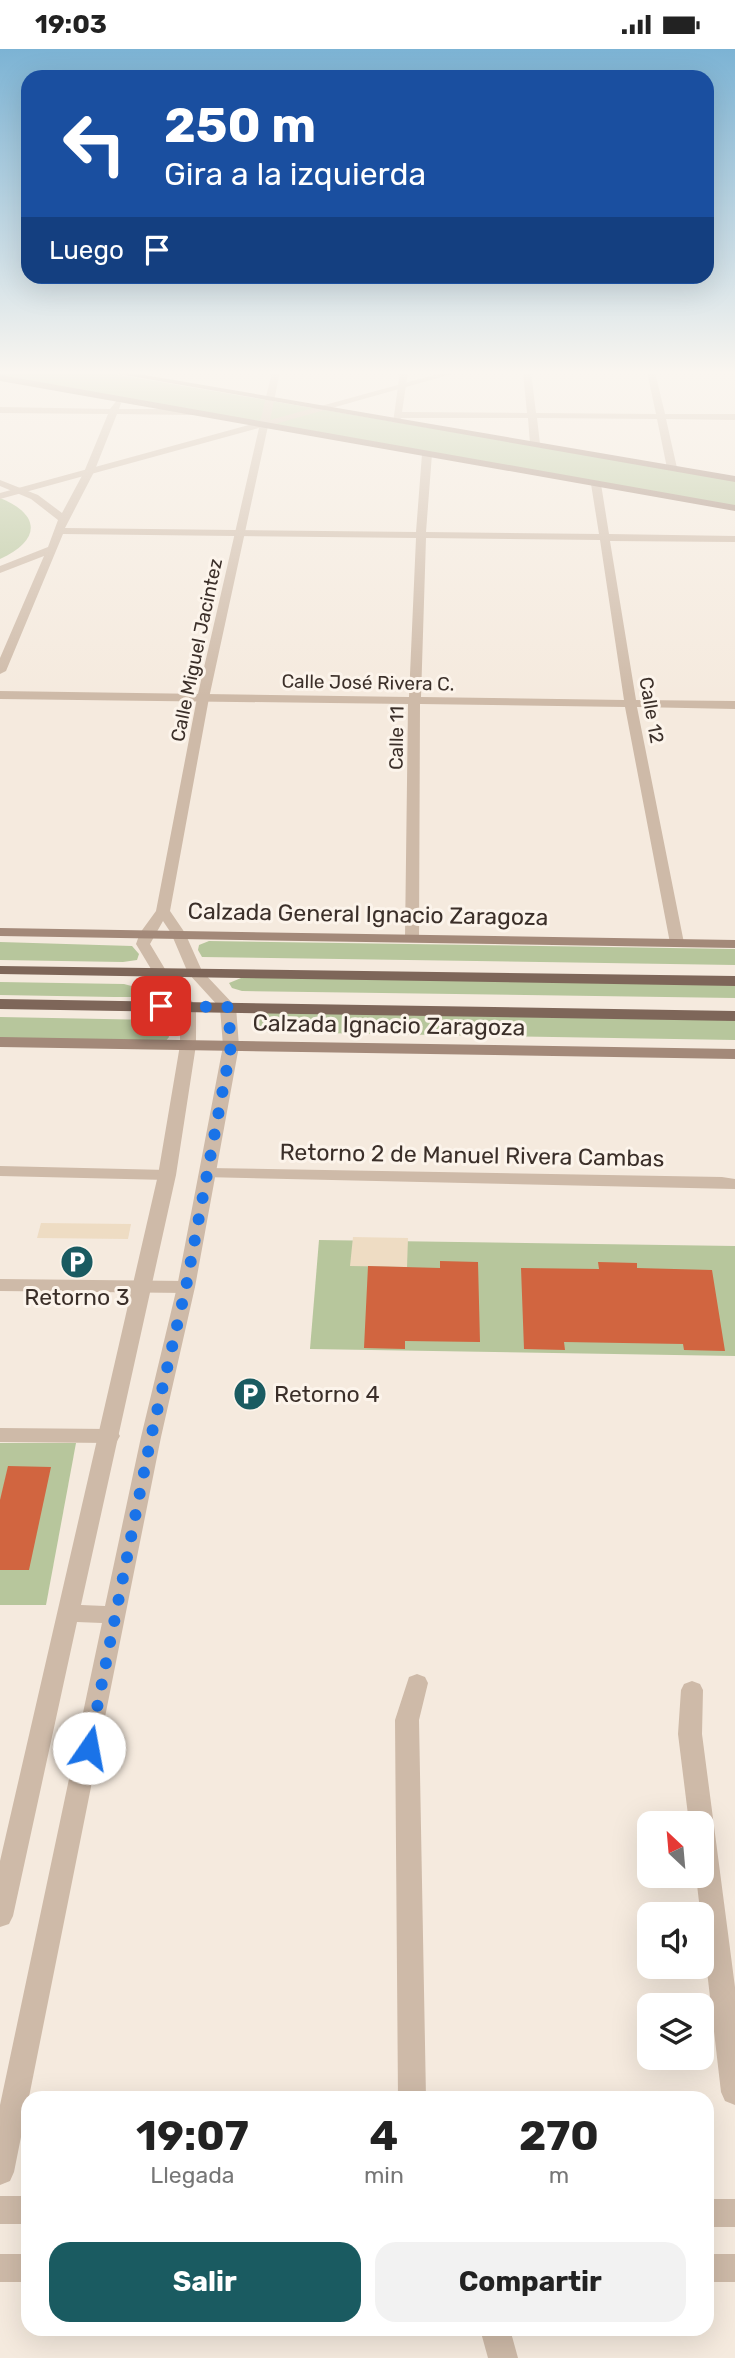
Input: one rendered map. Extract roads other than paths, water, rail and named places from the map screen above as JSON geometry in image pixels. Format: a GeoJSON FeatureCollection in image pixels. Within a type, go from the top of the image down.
{"type":"FeatureCollection","features":[{"type":"Feature","properties":{"kind":"main road"},"geometry":{"type":"LineString","coordinates":[[572,480],[735,508]]}},
{"type":"Feature","properties":{"kind":"main road","name":"Calzada General Ignacio Zaragoza"},"geometry":{"type":"LineString","coordinates":[[0,932],[735,944]]}},
{"type":"Feature","properties":{"kind":"main road"},"geometry":{"type":"LineString","coordinates":[[0,969],[735,981]]}},
{"type":"Feature","properties":{"kind":"main road"},"geometry":{"type":"LineString","coordinates":[[0,1004],[735,1016]]}},
{"type":"Feature","properties":{"kind":"main road","name":"Calzada Ignacio Zaragoza"},"geometry":{"type":"LineString","coordinates":[[0,1042],[735,1054]]}},
{"type":"Feature","properties":{"kind":"street"},"geometry":{"type":"LineString","coordinates":[[0,496],[61,480]]}},
{"type":"Feature","properties":{"kind":"street"},"geometry":{"type":"LineString","coordinates":[[0,671],[52,548],[85,480]]}},
{"type":"Feature","properties":{"kind":"street","name":"Calle Miguel Jacintez"},"geometry":{"type":"LineString","coordinates":[[147,933],[163,911],[203,698],[252,480]]}},
{"type":"Feature","properties":{"kind":"street","name":"Calle 11"},"geometry":{"type":"LineString","coordinates":[[412,938],[414,700],[425,480]]}},
{"type":"Feature","properties":{"kind":"street"},"geometry":{"type":"LineString","coordinates":[[0,483],[23,490],[49,504],[62,526]]}},
{"type":"Feature","properties":{"kind":"street","name":"Calle 12"},"geometry":{"type":"LineString","coordinates":[[596,484],[630,703],[677,943]]}},
{"type":"Feature","properties":{"kind":"street"},"geometry":{"type":"LineString","coordinates":[[62,526],[241,534],[735,539]]}},
{"type":"Feature","properties":{"kind":"street"},"geometry":{"type":"LineString","coordinates":[[0,570],[52,548]]}},
{"type":"Feature","properties":{"kind":"street","name":"Calle José Rivera C."},"geometry":{"type":"LineString","coordinates":[[0,695],[735,705]]}},
{"type":"Feature","properties":{"kind":"street"},"geometry":{"type":"LineString","coordinates":[[0,2172],[151,1437],[186,1287],[231,1046],[228,1007],[195,973],[178,933],[163,911]]}},
{"type":"Feature","properties":{"kind":"street"},"geometry":{"type":"LineString","coordinates":[[0,1916],[167,1175],[188,1045],[188,1006],[159,971],[143,944],[147,933]]}},
{"type":"Feature","properties":{"kind":"street"},"geometry":{"type":"LineString","coordinates":[[0,1171],[167,1175]]}},
{"type":"Feature","properties":{"kind":"street","name":"Retorno 2 de Manuel Rivera Cambas"},"geometry":{"type":"LineString","coordinates":[[209,1173],[735,1184]]}},
{"type":"Feature","properties":{"kind":"street"},"geometry":{"type":"LineString","coordinates":[[0,1285],[186,1287]]}},
{"type":"Feature","properties":{"kind":"street"},"geometry":{"type":"LineString","coordinates":[[0,1435],[110,1436]]}},
{"type":"Feature","properties":{"kind":"street"},"geometry":{"type":"LineString","coordinates":[[68,1613],[116,1615]]}},
{"type":"Feature","properties":{"kind":"street"},"geometry":{"type":"LineString","coordinates":[[412,2091],[407,1720],[417,1683]]}},
{"type":"Feature","properties":{"kind":"street"},"geometry":{"type":"LineString","coordinates":[[692,1690],[690,1734],[699,1811]]}},
{"type":"Feature","properties":{"kind":"street"},"geometry":{"type":"LineString","coordinates":[[709,1888],[735,2092]]}},
{"type":"Feature","properties":{"kind":"street"},"geometry":{"type":"LineString","coordinates":[[0,2210],[21,2210]]}},
{"type":"Feature","properties":{"kind":"street"},"geometry":{"type":"LineString","coordinates":[[714,2213],[735,2213]]}},
{"type":"Feature","properties":{"kind":"street"},"geometry":{"type":"LineString","coordinates":[[0,2268],[21,2268]]}},
{"type":"Feature","properties":{"kind":"street"},"geometry":{"type":"LineString","coordinates":[[714,2268],[735,2268]]}},
{"type":"Feature","properties":{"kind":"street"},"geometry":{"type":"LineString","coordinates":[[497,2336],[503,2358]]}},
{"type":"Feature","properties":{"kind":"place","name":"Retorno 3"},"geometry":{"type":"Point","coordinates":[77,1262]}},
{"type":"Feature","properties":{"kind":"place","name":"Retorno 4"},"geometry":{"type":"Point","coordinates":[250,1394]}}]}
